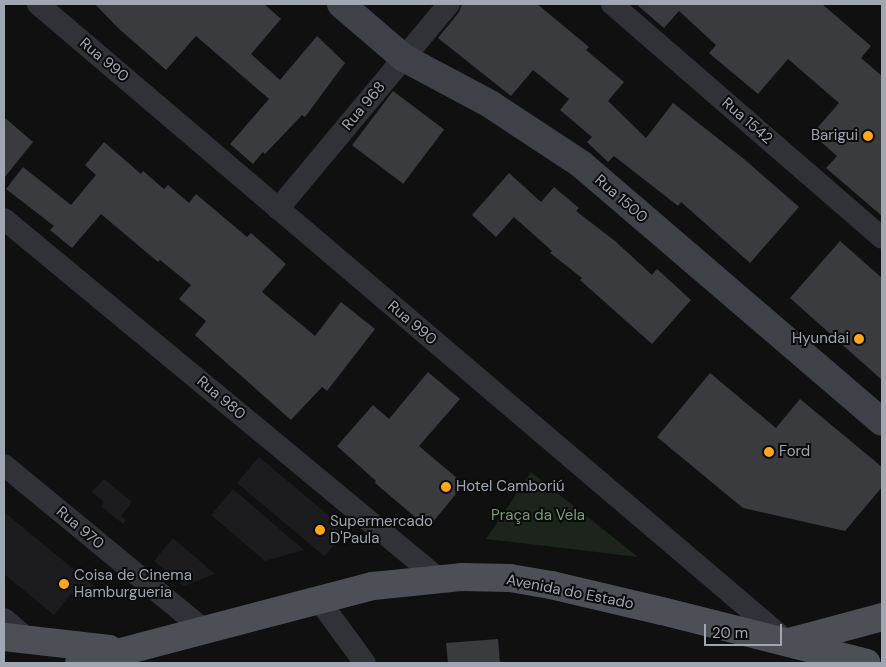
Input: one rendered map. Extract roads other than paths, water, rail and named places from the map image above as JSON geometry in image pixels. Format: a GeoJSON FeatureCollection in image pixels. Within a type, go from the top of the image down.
{"type":"FeatureCollection","features":[{"type":"Feature","properties":{"kind":"main road","name":"Avenida do Estado"},"geometry":{"type":"LineString","coordinates":[[79,663],[373,586],[438,578],[510,578],[551,585],[867,663]]}},
{"type":"Feature","properties":{"kind":"main road"},"geometry":{"type":"LineString","coordinates":[[788,642],[882,617]]}},
{"type":"Feature","properties":{"kind":"main road","name":"Avenida do Estado"},"geometry":{"type":"LineString","coordinates":[[17,639],[124,650]]}},
{"type":"Feature","properties":{"kind":"street","name":"Rua 990"},"geometry":{"type":"LineString","coordinates":[[38,4],[788,642]]}},
{"type":"Feature","properties":{"kind":"street","name":"Rua 1500"},"geometry":{"type":"LineString","coordinates":[[341,4],[404,58],[490,104],[581,164],[882,422]]}},
{"type":"Feature","properties":{"kind":"street","name":"Rua 968"},"geometry":{"type":"LineString","coordinates":[[278,209],[449,4]]}},
{"type":"Feature","properties":{"kind":"street","name":"Rua 1542"},"geometry":{"type":"LineString","coordinates":[[612,4],[882,238]]}},
{"type":"Feature","properties":{"kind":"street","name":"Rua 980"},"geometry":{"type":"LineString","coordinates":[[4,218],[438,578]]}},
{"type":"Feature","properties":{"kind":"street","name":"Rua 970"},"geometry":{"type":"LineString","coordinates":[[4,464],[203,629]]}},
{"type":"Feature","properties":{"kind":"street"},"geometry":{"type":"LineString","coordinates":[[318,599],[365,663]]}},
{"type":"Feature","properties":{"kind":"street"},"geometry":{"type":"LineString","coordinates":[[4,619],[17,639]]}},
{"type":"Feature","properties":{"kind":"place","name":"Barigui"},"geometry":{"type":"Point","coordinates":[868,136]}},
{"type":"Feature","properties":{"kind":"place","name":"Hyundai"},"geometry":{"type":"Point","coordinates":[859,339]}},
{"type":"Feature","properties":{"kind":"place","name":"Ford"},"geometry":{"type":"Point","coordinates":[769,452]}},
{"type":"Feature","properties":{"kind":"place","name":"Hotel Camboriú"},"geometry":{"type":"Point","coordinates":[446,487]}},
{"type":"Feature","properties":{"kind":"place","name":"Supermercado D'Paula"},"geometry":{"type":"Point","coordinates":[320,530]}},
{"type":"Feature","properties":{"kind":"place","name":"Coisa de Cinema Hamburgueria"},"geometry":{"type":"Point","coordinates":[64,584]}},
{"type":"Feature","properties":{"kind":"park label","name":"Praça da Vela"},"geometry":{"type":"Point","coordinates":[538,516]}}]}
